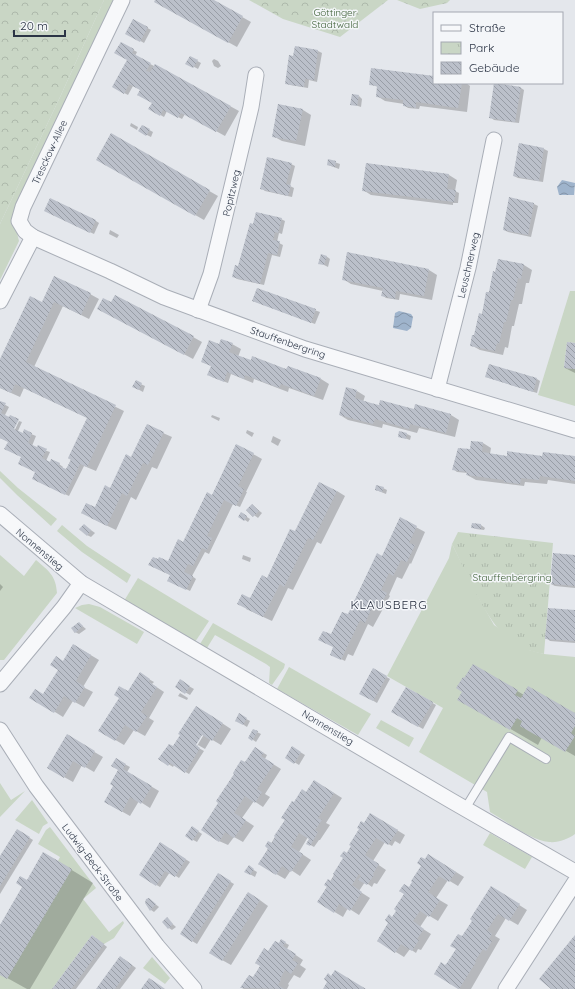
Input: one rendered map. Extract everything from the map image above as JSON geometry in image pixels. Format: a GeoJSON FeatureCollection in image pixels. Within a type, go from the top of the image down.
{"type":"FeatureCollection","features":[{"type":"Feature","properties":{"kind":"street","name":"Tresckow-Allee"},"geometry":{"type":"LineString","coordinates":[[33,237],[25,231],[19,221],[23,207],[122,0]]}},
{"type":"Feature","properties":{"kind":"street","name":"Popitzweg"},"geometry":{"type":"LineString","coordinates":[[198,310],[211,274],[247,123],[256,75]]}},
{"type":"Feature","properties":{"kind":"street","name":"Leuschnerweg"},"geometry":{"type":"LineString","coordinates":[[437,389],[468,268],[494,140]]}},
{"type":"Feature","properties":{"kind":"street"},"geometry":{"type":"LineString","coordinates":[[0,301],[33,237]]}},
{"type":"Feature","properties":{"kind":"street","name":"Stauffenbergring"},"geometry":{"type":"LineString","coordinates":[[33,237],[164,297],[305,350],[575,430]]}},
{"type":"Feature","properties":{"kind":"street","name":"Nonnenstieg"},"geometry":{"type":"LineString","coordinates":[[0,514],[81,583],[575,872]]}},
{"type":"Feature","properties":{"kind":"street"},"geometry":{"type":"LineString","coordinates":[[0,684],[64,607],[81,583]]}},
{"type":"Feature","properties":{"kind":"street","name":"Ludwig-Beck-Straße"},"geometry":{"type":"LineString","coordinates":[[0,730],[36,786],[157,946],[194,989]]}},
{"type":"Feature","properties":{"kind":"street"},"geometry":{"type":"LineString","coordinates":[[506,989],[575,882]]}},
{"type":"Feature","properties":{"kind":"lane"},"geometry":{"type":"LineString","coordinates":[[465,809],[509,736],[546,759]]}},
{"type":"Feature","properties":{"kind":"green space"},"geometry":{"type":"Polygon","coordinates":[[[0,0],[104,0],[0,224],[0,0]]]}},
{"type":"Feature","properties":{"kind":"green space"},"geometry":{"type":"Polygon","coordinates":[[[104,0],[115,0],[14,221],[19,241],[0,280],[0,224],[104,0]]]}},
{"type":"Feature","properties":{"kind":"green space","name":"Göttinger Stadtwald"},"geometry":{"type":"Polygon","coordinates":[[[249,0],[388,0],[340,37],[283,19],[249,0]]]}},
{"type":"Feature","properties":{"kind":"green space"},"geometry":{"type":"Polygon","coordinates":[[[397,0],[450,0],[447,3],[420,9],[397,0]]]}},
{"type":"Feature","properties":{"kind":"green space"},"geometry":{"type":"Polygon","coordinates":[[[570,291],[575,291],[575,343],[567,342],[564,368],[575,369],[575,406],[538,395],[570,291]]]}},
{"type":"Feature","properties":{"kind":"green space"},"geometry":{"type":"Polygon","coordinates":[[[0,471],[18,488],[57,519],[51,526],[0,478],[0,471]]]}},
{"type":"Feature","properties":{"kind":"green space"},"geometry":{"type":"Polygon","coordinates":[[[62,525],[87,546],[131,575],[127,583],[82,552],[57,531],[62,525]]]}},
{"type":"Feature","properties":{"kind":"green space","name":"Stauffenbergring"},"geometry":{"type":"Polygon","coordinates":[[[458,532],[553,543],[544,654],[524,649],[513,643],[503,635],[494,624],[478,597],[452,544],[458,532]]]}},
{"type":"Feature","properties":{"kind":"green space"},"geometry":{"type":"Polygon","coordinates":[[[452,544],[494,625],[529,650],[544,654],[575,657],[575,834],[566,839],[556,842],[542,841],[518,830],[490,812],[487,792],[419,752],[443,708],[387,676],[449,558],[452,544]]]}},
{"type":"Feature","properties":{"kind":"green space"},"geometry":{"type":"Polygon","coordinates":[[[0,555],[24,576],[36,560],[51,574],[55,582],[57,593],[4,660],[0,660],[0,555]]]}},
{"type":"Feature","properties":{"kind":"green space"},"geometry":{"type":"Polygon","coordinates":[[[138,578],[209,621],[195,642],[124,601],[138,578]]]}},
{"type":"Feature","properties":{"kind":"green space"},"geometry":{"type":"Polygon","coordinates":[[[89,604],[100,607],[144,632],[137,644],[75,608],[89,604]]]}},
{"type":"Feature","properties":{"kind":"green space"},"geometry":{"type":"Polygon","coordinates":[[[213,623],[285,664],[284,668],[272,685],[269,683],[270,667],[266,664],[215,635],[207,648],[200,644],[213,623]]]}},
{"type":"Feature","properties":{"kind":"green space"},"geometry":{"type":"Polygon","coordinates":[[[289,667],[371,714],[358,735],[277,689],[289,667]]]}},
{"type":"Feature","properties":{"kind":"green space"},"geometry":{"type":"Polygon","coordinates":[[[381,720],[414,738],[409,747],[376,728],[381,720]]]}},
{"type":"Feature","properties":{"kind":"green space"},"geometry":{"type":"Polygon","coordinates":[[[0,783],[11,800],[25,791],[0,817],[0,783]]]}},
{"type":"Feature","properties":{"kind":"green space"},"geometry":{"type":"Polygon","coordinates":[[[32,800],[48,823],[43,826],[39,834],[15,820],[32,800]]]}},
{"type":"Feature","properties":{"kind":"green space"},"geometry":{"type":"Polygon","coordinates":[[[50,827],[96,888],[83,899],[109,932],[123,921],[124,923],[114,938],[104,944],[92,935],[52,989],[0,989],[0,975],[60,857],[38,844],[46,830],[50,827]]]}},
{"type":"Feature","properties":{"kind":"green space"},"geometry":{"type":"Polygon","coordinates":[[[490,833],[532,857],[525,869],[483,845],[490,833]]]}},
{"type":"Feature","properties":{"kind":"green space"},"geometry":{"type":"Polygon","coordinates":[[[152,957],[170,978],[165,984],[143,968],[152,957]]]}},
{"type":"Feature","properties":{"kind":"water"},"geometry":{"type":"Polygon","coordinates":[[[562,180],[575,183],[574,195],[559,195],[557,187],[562,180]]]}},
{"type":"Feature","properties":{"kind":"water"},"geometry":{"type":"Polygon","coordinates":[[[399,311],[411,314],[413,317],[411,328],[407,331],[393,328],[395,313],[399,311]]]}},
{"type":"Feature","properties":{"kind":"building"},"geometry":{"type":"Polygon","coordinates":[[[155,0],[214,0],[243,16],[228,43],[154,2],[155,0]]]}},
{"type":"Feature","properties":{"kind":"building"},"geometry":{"type":"Polygon","coordinates":[[[133,19],[148,27],[140,42],[125,34],[133,19]]]}},
{"type":"Feature","properties":{"kind":"building"},"geometry":{"type":"Polygon","coordinates":[[[121,42],[134,49],[132,53],[151,63],[146,71],[150,72],[155,64],[231,106],[216,132],[181,113],[178,118],[163,110],[160,116],[148,109],[152,103],[137,95],[140,90],[129,84],[124,94],[112,87],[127,60],[114,53],[121,42]]]}},
{"type":"Feature","properties":{"kind":"building"},"geometry":{"type":"Polygon","coordinates":[[[295,46],[318,50],[314,80],[305,79],[304,87],[285,84],[289,55],[293,56],[295,46]]]}},
{"type":"Feature","properties":{"kind":"building"},"geometry":{"type":"Polygon","coordinates":[[[190,56],[198,60],[193,68],[185,64],[190,56]]]}},
{"type":"Feature","properties":{"kind":"building"},"geometry":{"type":"Polygon","coordinates":[[[371,68],[433,76],[433,84],[462,84],[458,108],[416,102],[416,108],[403,106],[403,100],[376,97],[377,86],[369,85],[371,68]]]}},
{"type":"Feature","properties":{"kind":"building"},"geometry":{"type":"Polygon","coordinates":[[[494,84],[521,87],[515,122],[489,118],[494,84]]]}},
{"type":"Feature","properties":{"kind":"building"},"geometry":{"type":"Polygon","coordinates":[[[352,94],[359,95],[357,106],[350,105],[352,94]]]}},
{"type":"Feature","properties":{"kind":"building"},"geometry":{"type":"Polygon","coordinates":[[[278,104],[303,109],[296,141],[272,137],[278,104]]]}},
{"type":"Feature","properties":{"kind":"building"},"geometry":{"type":"Polygon","coordinates":[[[142,125],[150,129],[146,136],[138,131],[142,125]]]}},
{"type":"Feature","properties":{"kind":"building"},"geometry":{"type":"Polygon","coordinates":[[[111,133],[210,190],[195,216],[96,160],[111,133]]]}},
{"type":"Feature","properties":{"kind":"building"},"geometry":{"type":"Polygon","coordinates":[[[519,143],[544,148],[539,181],[513,176],[519,143]]]}},
{"type":"Feature","properties":{"kind":"building"},"geometry":{"type":"Polygon","coordinates":[[[267,157],[292,163],[286,184],[291,185],[288,196],[260,189],[267,157]]]}},
{"type":"Feature","properties":{"kind":"building"},"geometry":{"type":"Polygon","coordinates":[[[328,159],[336,161],[335,167],[327,165],[328,159]]]}},
{"type":"Feature","properties":{"kind":"building"},"geometry":{"type":"Polygon","coordinates":[[[366,163],[449,174],[447,189],[456,190],[454,202],[362,191],[366,163]]]}},
{"type":"Feature","properties":{"kind":"building"},"geometry":{"type":"Polygon","coordinates":[[[509,197],[534,203],[528,235],[503,230],[509,197]]]}},
{"type":"Feature","properties":{"kind":"building"},"geometry":{"type":"Polygon","coordinates":[[[50,198],[96,220],[90,233],[44,211],[50,198]]]}},
{"type":"Feature","properties":{"kind":"building"},"geometry":{"type":"Polygon","coordinates":[[[256,212],[282,218],[278,233],[275,232],[273,240],[280,241],[277,255],[268,253],[260,284],[232,277],[235,265],[238,266],[250,223],[253,224],[256,212]]]}},
{"type":"Feature","properties":{"kind":"building"},"geometry":{"type":"Polygon","coordinates":[[[347,252],[429,269],[424,296],[396,291],[395,299],[381,296],[383,288],[342,280],[347,252]]]}},
{"type":"Feature","properties":{"kind":"building"},"geometry":{"type":"Polygon","coordinates":[[[321,254],[327,256],[324,265],[318,264],[321,254]]]}},
{"type":"Feature","properties":{"kind":"building"},"geometry":{"type":"Polygon","coordinates":[[[498,259],[524,264],[521,279],[518,278],[513,300],[511,300],[506,322],[504,322],[499,344],[497,343],[495,351],[470,346],[479,313],[482,314],[486,292],[489,292],[493,271],[495,272],[498,259]]]}},
{"type":"Feature","properties":{"kind":"building"},"geometry":{"type":"Polygon","coordinates":[[[54,276],[91,293],[81,315],[54,302],[26,362],[116,405],[87,467],[80,464],[65,495],[32,479],[35,472],[18,464],[21,457],[4,449],[8,442],[0,438],[0,401],[6,403],[1,413],[9,417],[10,415],[19,419],[14,429],[23,433],[24,429],[32,433],[28,443],[47,449],[42,458],[50,462],[51,459],[60,463],[59,466],[66,469],[71,460],[68,458],[87,418],[15,384],[11,393],[0,388],[0,359],[30,296],[42,302],[54,276]]]}},
{"type":"Feature","properties":{"kind":"building"},"geometry":{"type":"Polygon","coordinates":[[[257,288],[316,309],[311,323],[252,301],[257,288]]]}},
{"type":"Feature","properties":{"kind":"building"},"geometry":{"type":"Polygon","coordinates":[[[115,295],[194,336],[184,355],[97,309],[103,298],[111,302],[115,295]]]}},
{"type":"Feature","properties":{"kind":"building"},"geometry":{"type":"Polygon","coordinates":[[[221,339],[233,343],[229,352],[234,354],[251,360],[252,356],[286,369],[288,366],[321,378],[314,396],[281,384],[279,388],[245,375],[244,379],[227,372],[224,382],[207,375],[211,366],[201,362],[209,340],[219,344],[221,339]]]}},
{"type":"Feature","properties":{"kind":"building"},"geometry":{"type":"Polygon","coordinates":[[[567,342],[575,343],[575,369],[564,368],[567,342]]]}},
{"type":"Feature","properties":{"kind":"building"},"geometry":{"type":"Polygon","coordinates":[[[489,364],[537,378],[533,392],[485,377],[489,364]]]}},
{"type":"Feature","properties":{"kind":"building"},"geometry":{"type":"Polygon","coordinates":[[[136,380],[142,383],[139,390],[132,387],[136,380]]]}},
{"type":"Feature","properties":{"kind":"building"},"geometry":{"type":"Polygon","coordinates":[[[346,387],[357,390],[355,398],[371,403],[379,405],[380,400],[414,409],[415,404],[451,414],[446,433],[410,424],[409,429],[375,419],[373,424],[339,415],[346,387]]]}},
{"type":"Feature","properties":{"kind":"building"},"geometry":{"type":"Polygon","coordinates":[[[147,424],[164,432],[148,465],[143,463],[127,496],[122,493],[107,526],[81,513],[86,503],[95,507],[105,485],[110,488],[126,454],[131,457],[147,424]]]}},
{"type":"Feature","properties":{"kind":"building"},"geometry":{"type":"Polygon","coordinates":[[[399,431],[407,433],[406,439],[398,437],[399,431]]]}},
{"type":"Feature","properties":{"kind":"building"},"geometry":{"type":"Polygon","coordinates":[[[471,441],[483,442],[482,452],[507,456],[507,451],[542,456],[543,452],[575,456],[575,481],[540,476],[539,480],[521,478],[520,484],[504,482],[504,480],[466,475],[467,472],[452,470],[458,448],[470,449],[471,441]]]}},
{"type":"Feature","properties":{"kind":"building"},"geometry":{"type":"Polygon","coordinates":[[[236,444],[254,453],[238,486],[244,489],[236,506],[224,500],[207,536],[212,538],[207,550],[202,548],[193,566],[188,564],[184,572],[193,576],[186,590],[167,581],[170,575],[148,565],[153,557],[158,559],[159,557],[168,561],[178,539],[183,542],[207,492],[212,495],[236,444]]]}},
{"type":"Feature","properties":{"kind":"building"},"geometry":{"type":"Polygon","coordinates":[[[319,482],[337,491],[313,540],[308,538],[284,587],[280,584],[263,617],[237,604],[242,594],[250,598],[262,575],[267,578],[290,529],[295,531],[319,482]]]}},
{"type":"Feature","properties":{"kind":"building"},"geometry":{"type":"Polygon","coordinates":[[[376,485],[384,487],[382,492],[375,490],[376,485]]]}},
{"type":"Feature","properties":{"kind":"building"},"geometry":{"type":"Polygon","coordinates":[[[252,504],[259,511],[253,517],[246,510],[252,504]]]}},
{"type":"Feature","properties":{"kind":"building"},"geometry":{"type":"Polygon","coordinates":[[[241,512],[247,516],[244,521],[238,517],[241,512]]]}},
{"type":"Feature","properties":{"kind":"building"},"geometry":{"type":"Polygon","coordinates":[[[400,517],[417,526],[409,543],[415,545],[407,562],[401,560],[393,576],[389,573],[381,590],[387,593],[379,608],[373,605],[365,623],[360,620],[341,660],[330,655],[333,647],[318,640],[323,631],[331,634],[342,612],[348,614],[377,553],[382,556],[400,517]]]}},
{"type":"Feature","properties":{"kind":"building"},"geometry":{"type":"Polygon","coordinates":[[[472,523],[481,524],[481,529],[471,528],[472,523]]]}},
{"type":"Feature","properties":{"kind":"building"},"geometry":{"type":"Polygon","coordinates":[[[84,524],[91,530],[87,536],[79,529],[84,524]]]}},
{"type":"Feature","properties":{"kind":"building"},"geometry":{"type":"Polygon","coordinates":[[[553,553],[575,555],[575,586],[550,584],[553,553]]]}},
{"type":"Feature","properties":{"kind":"building"},"geometry":{"type":"Polygon","coordinates":[[[548,608],[575,610],[575,641],[545,639],[548,608]]]}},
{"type":"Feature","properties":{"kind":"building"},"geometry":{"type":"Polygon","coordinates":[[[79,622],[83,626],[75,633],[71,628],[79,622]]]}},
{"type":"Feature","properties":{"kind":"building"},"geometry":{"type":"Polygon","coordinates":[[[73,644],[91,655],[76,681],[85,687],[75,703],[64,696],[54,713],[29,698],[35,689],[43,694],[58,670],[50,665],[56,656],[63,661],[73,644]]]}},
{"type":"Feature","properties":{"kind":"building"},"geometry":{"type":"Polygon","coordinates":[[[473,664],[518,690],[515,695],[521,698],[528,686],[575,713],[575,726],[571,733],[575,736],[565,752],[520,726],[522,721],[517,718],[510,730],[457,700],[462,692],[456,688],[473,664]]]}},
{"type":"Feature","properties":{"kind":"building"},"geometry":{"type":"Polygon","coordinates":[[[373,668],[387,676],[373,701],[359,694],[373,668]]]}},
{"type":"Feature","properties":{"kind":"building"},"geometry":{"type":"Polygon","coordinates":[[[140,672],[150,679],[149,682],[157,687],[141,712],[147,716],[136,732],[125,725],[115,741],[98,731],[119,698],[114,695],[119,686],[128,691],[140,672]]]}},
{"type":"Feature","properties":{"kind":"building"},"geometry":{"type":"Polygon","coordinates":[[[180,679],[190,686],[185,694],[175,687],[180,679]]]}},
{"type":"Feature","properties":{"kind":"building"},"geometry":{"type":"Polygon","coordinates":[[[406,687],[433,702],[418,727],[391,712],[406,687]]]}},
{"type":"Feature","properties":{"kind":"building"},"geometry":{"type":"Polygon","coordinates":[[[196,706],[223,723],[212,741],[202,735],[196,745],[200,748],[185,773],[170,763],[168,766],[158,759],[169,744],[173,746],[180,735],[178,734],[196,706]]]}},
{"type":"Feature","properties":{"kind":"building"},"geometry":{"type":"Polygon","coordinates":[[[239,713],[247,718],[243,725],[235,721],[239,713]]]}},
{"type":"Feature","properties":{"kind":"building"},"geometry":{"type":"Polygon","coordinates":[[[253,729],[258,731],[252,741],[248,738],[253,729]]]}},
{"type":"Feature","properties":{"kind":"building"},"geometry":{"type":"Polygon","coordinates":[[[67,734],[95,751],[85,768],[73,761],[64,778],[47,768],[67,734]]]}},
{"type":"Feature","properties":{"kind":"building"},"geometry":{"type":"Polygon","coordinates":[[[292,746],[301,752],[294,764],[285,758],[292,746]]]}},
{"type":"Feature","properties":{"kind":"building"},"geometry":{"type":"Polygon","coordinates":[[[255,747],[264,753],[261,756],[274,764],[257,789],[262,792],[255,803],[245,796],[234,813],[246,820],[234,838],[225,832],[219,842],[201,830],[218,803],[216,801],[234,774],[233,773],[241,760],[245,762],[255,747]]]}},
{"type":"Feature","properties":{"kind":"building"},"geometry":{"type":"Polygon","coordinates":[[[116,758],[126,764],[123,769],[152,786],[141,804],[130,797],[122,812],[104,802],[113,786],[110,784],[118,770],[111,766],[116,758]]]}},
{"type":"Feature","properties":{"kind":"building"},"geometry":{"type":"Polygon","coordinates":[[[314,780],[334,793],[318,818],[322,820],[315,830],[318,832],[310,846],[306,844],[309,839],[299,833],[291,847],[303,854],[291,872],[282,866],[276,875],[258,864],[268,849],[265,846],[268,841],[272,843],[275,837],[274,836],[285,820],[281,818],[292,801],[294,802],[302,789],[306,792],[314,780]]]}},
{"type":"Feature","properties":{"kind":"building"},"geometry":{"type":"Polygon","coordinates":[[[370,813],[398,830],[388,845],[376,838],[365,855],[379,864],[373,874],[374,875],[367,885],[358,880],[361,876],[359,874],[352,885],[362,892],[350,911],[339,904],[334,913],[317,902],[327,887],[324,885],[328,879],[331,881],[334,875],[333,874],[343,858],[340,856],[344,851],[347,853],[351,846],[349,845],[359,829],[357,828],[361,821],[364,823],[370,813]]]}},
{"type":"Feature","properties":{"kind":"building"},"geometry":{"type":"Polygon","coordinates":[[[192,826],[199,831],[192,841],[185,836],[192,826]]]}},
{"type":"Feature","properties":{"kind":"building"},"geometry":{"type":"Polygon","coordinates":[[[17,829],[30,837],[0,886],[0,856],[17,829]]]}},
{"type":"Feature","properties":{"kind":"building"},"geometry":{"type":"Polygon","coordinates":[[[160,842],[186,859],[175,877],[165,871],[156,886],[139,875],[160,842]]]}},
{"type":"Feature","properties":{"kind":"building"},"geometry":{"type":"Polygon","coordinates":[[[43,852],[72,869],[7,979],[0,975],[0,925],[22,887],[16,883],[20,876],[27,880],[43,852]]]}},
{"type":"Feature","properties":{"kind":"building"},"geometry":{"type":"Polygon","coordinates":[[[428,854],[456,872],[449,882],[439,876],[428,892],[440,900],[429,917],[420,911],[413,921],[424,929],[417,939],[419,940],[412,951],[401,944],[395,953],[377,941],[388,923],[385,920],[389,914],[392,917],[396,911],[394,909],[404,894],[399,891],[404,884],[409,887],[412,882],[411,881],[421,866],[417,863],[421,857],[425,859],[428,854]]]}},
{"type":"Feature","properties":{"kind":"building"},"geometry":{"type":"Polygon","coordinates":[[[249,865],[254,869],[250,875],[244,872],[249,865]]]}},
{"type":"Feature","properties":{"kind":"building"},"geometry":{"type":"Polygon","coordinates":[[[218,873],[231,881],[192,942],[180,934],[218,873]]]}},
{"type":"Feature","properties":{"kind":"building"},"geometry":{"type":"Polygon","coordinates":[[[491,886],[520,904],[509,921],[498,914],[487,930],[492,934],[489,939],[492,941],[486,951],[483,949],[458,989],[434,974],[441,962],[445,965],[447,963],[456,949],[450,946],[458,934],[462,936],[472,921],[470,919],[491,886]]]}},
{"type":"Feature","properties":{"kind":"building"},"geometry":{"type":"Polygon","coordinates":[[[248,892],[260,900],[222,961],[209,953],[248,892]]]}},
{"type":"Feature","properties":{"kind":"building"},"geometry":{"type":"Polygon","coordinates":[[[149,898],[156,904],[150,911],[145,903],[146,899],[149,898]]]}},
{"type":"Feature","properties":{"kind":"building"},"geometry":{"type":"Polygon","coordinates":[[[167,917],[173,924],[168,929],[162,922],[167,917]]]}},
{"type":"Feature","properties":{"kind":"building"},"geometry":{"type":"Polygon","coordinates":[[[92,935],[104,944],[72,988],[52,989],[92,935]]]}},
{"type":"Feature","properties":{"kind":"building"},"geometry":{"type":"Polygon","coordinates":[[[575,935],[575,989],[551,989],[539,979],[575,935]]]}},
{"type":"Feature","properties":{"kind":"building"},"geometry":{"type":"Polygon","coordinates":[[[281,939],[286,942],[283,946],[296,954],[292,960],[298,963],[291,974],[285,970],[280,979],[281,980],[278,985],[284,989],[240,988],[249,975],[253,977],[260,966],[255,963],[264,948],[268,951],[275,941],[279,943],[281,939]]]}},
{"type":"Feature","properties":{"kind":"building"},"geometry":{"type":"Polygon","coordinates":[[[120,956],[132,965],[115,989],[96,989],[120,956]]]}},
{"type":"Feature","properties":{"kind":"building"},"geometry":{"type":"Polygon","coordinates":[[[335,970],[366,989],[323,989],[327,982],[324,979],[328,973],[331,976],[335,970]]]}},
{"type":"Feature","properties":{"kind":"building"},"geometry":{"type":"Polygon","coordinates":[[[149,978],[161,986],[165,989],[141,989],[149,978]]]}},
{"type":"Feature","properties":{"kind":"district","name":"KLAUSBERG"},"geometry":{"type":"Point","coordinates":[389,605]}}]}
